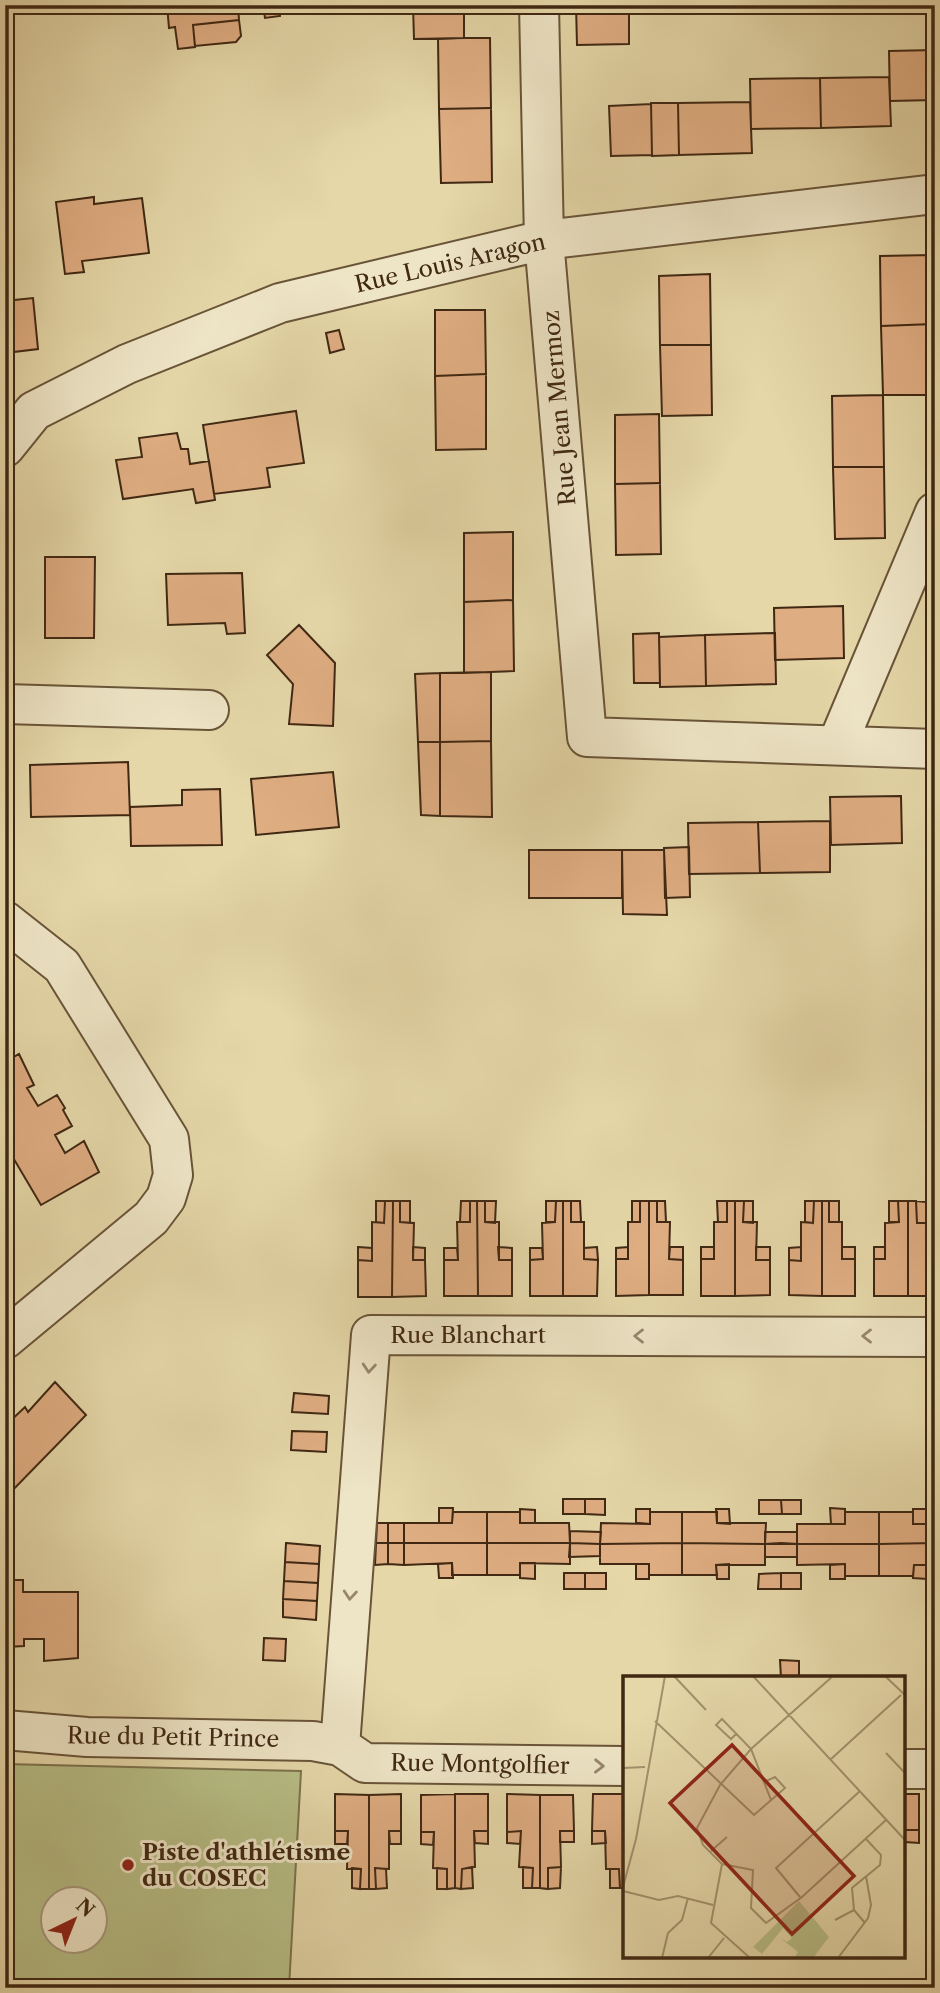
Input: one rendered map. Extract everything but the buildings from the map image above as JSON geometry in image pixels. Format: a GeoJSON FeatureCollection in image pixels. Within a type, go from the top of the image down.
{"type":"FeatureCollection","features":[{"type":"Feature","properties":{"kind":"street","name":"Rue Jean Mermoz"},"geometry":{"type":"LineString","coordinates":[[539,5],[544,240],[587,737],[837,746]]}},
{"type":"Feature","properties":{"kind":"street","name":"Rue Louis Aragon"},"geometry":{"type":"LineString","coordinates":[[5,447],[34,411],[127,365],[279,303],[544,240],[935,194]]}},
{"type":"Feature","properties":{"kind":"street"},"geometry":{"type":"LineString","coordinates":[[935,512],[928,552],[837,746],[935,749]]}},
{"type":"Feature","properties":{"kind":"street"},"geometry":{"type":"LineString","coordinates":[[5,704],[209,710]]}},
{"type":"Feature","properties":{"kind":"street"},"geometry":{"type":"LineString","coordinates":[[5,921],[62,966],[169,1139],[173,1175],[166,1198],[151,1218],[5,1339]]}},
{"type":"Feature","properties":{"kind":"street","name":"Rue Blanchart"},"geometry":{"type":"LineString","coordinates":[[340,1746],[371,1335],[935,1337]]}},
{"type":"Feature","properties":{"kind":"street","name":"Rue du Petit Prince"},"geometry":{"type":"LineString","coordinates":[[5,1730],[88,1737],[313,1741],[340,1746]]}},
{"type":"Feature","properties":{"kind":"street","name":"Rue Montgolfier"},"geometry":{"type":"LineString","coordinates":[[340,1746],[365,1763],[623,1766]]}},
{"type":"Feature","properties":{"kind":"street"},"geometry":{"type":"LineString","coordinates":[[905,1769],[935,1769]]}},
{"type":"Feature","properties":{"kind":"green space","name":"Piste d'athlétisme du COSEC"},"geometry":{"type":"Polygon","coordinates":[[[5,1764],[301,1771],[289,1988],[5,1988],[5,1764]]]}},
{"type":"Feature","properties":{"kind":"place","name":"Piste d'athlétisme du COSEC"},"geometry":{"type":"Point","coordinates":[128,1865]}}]}
